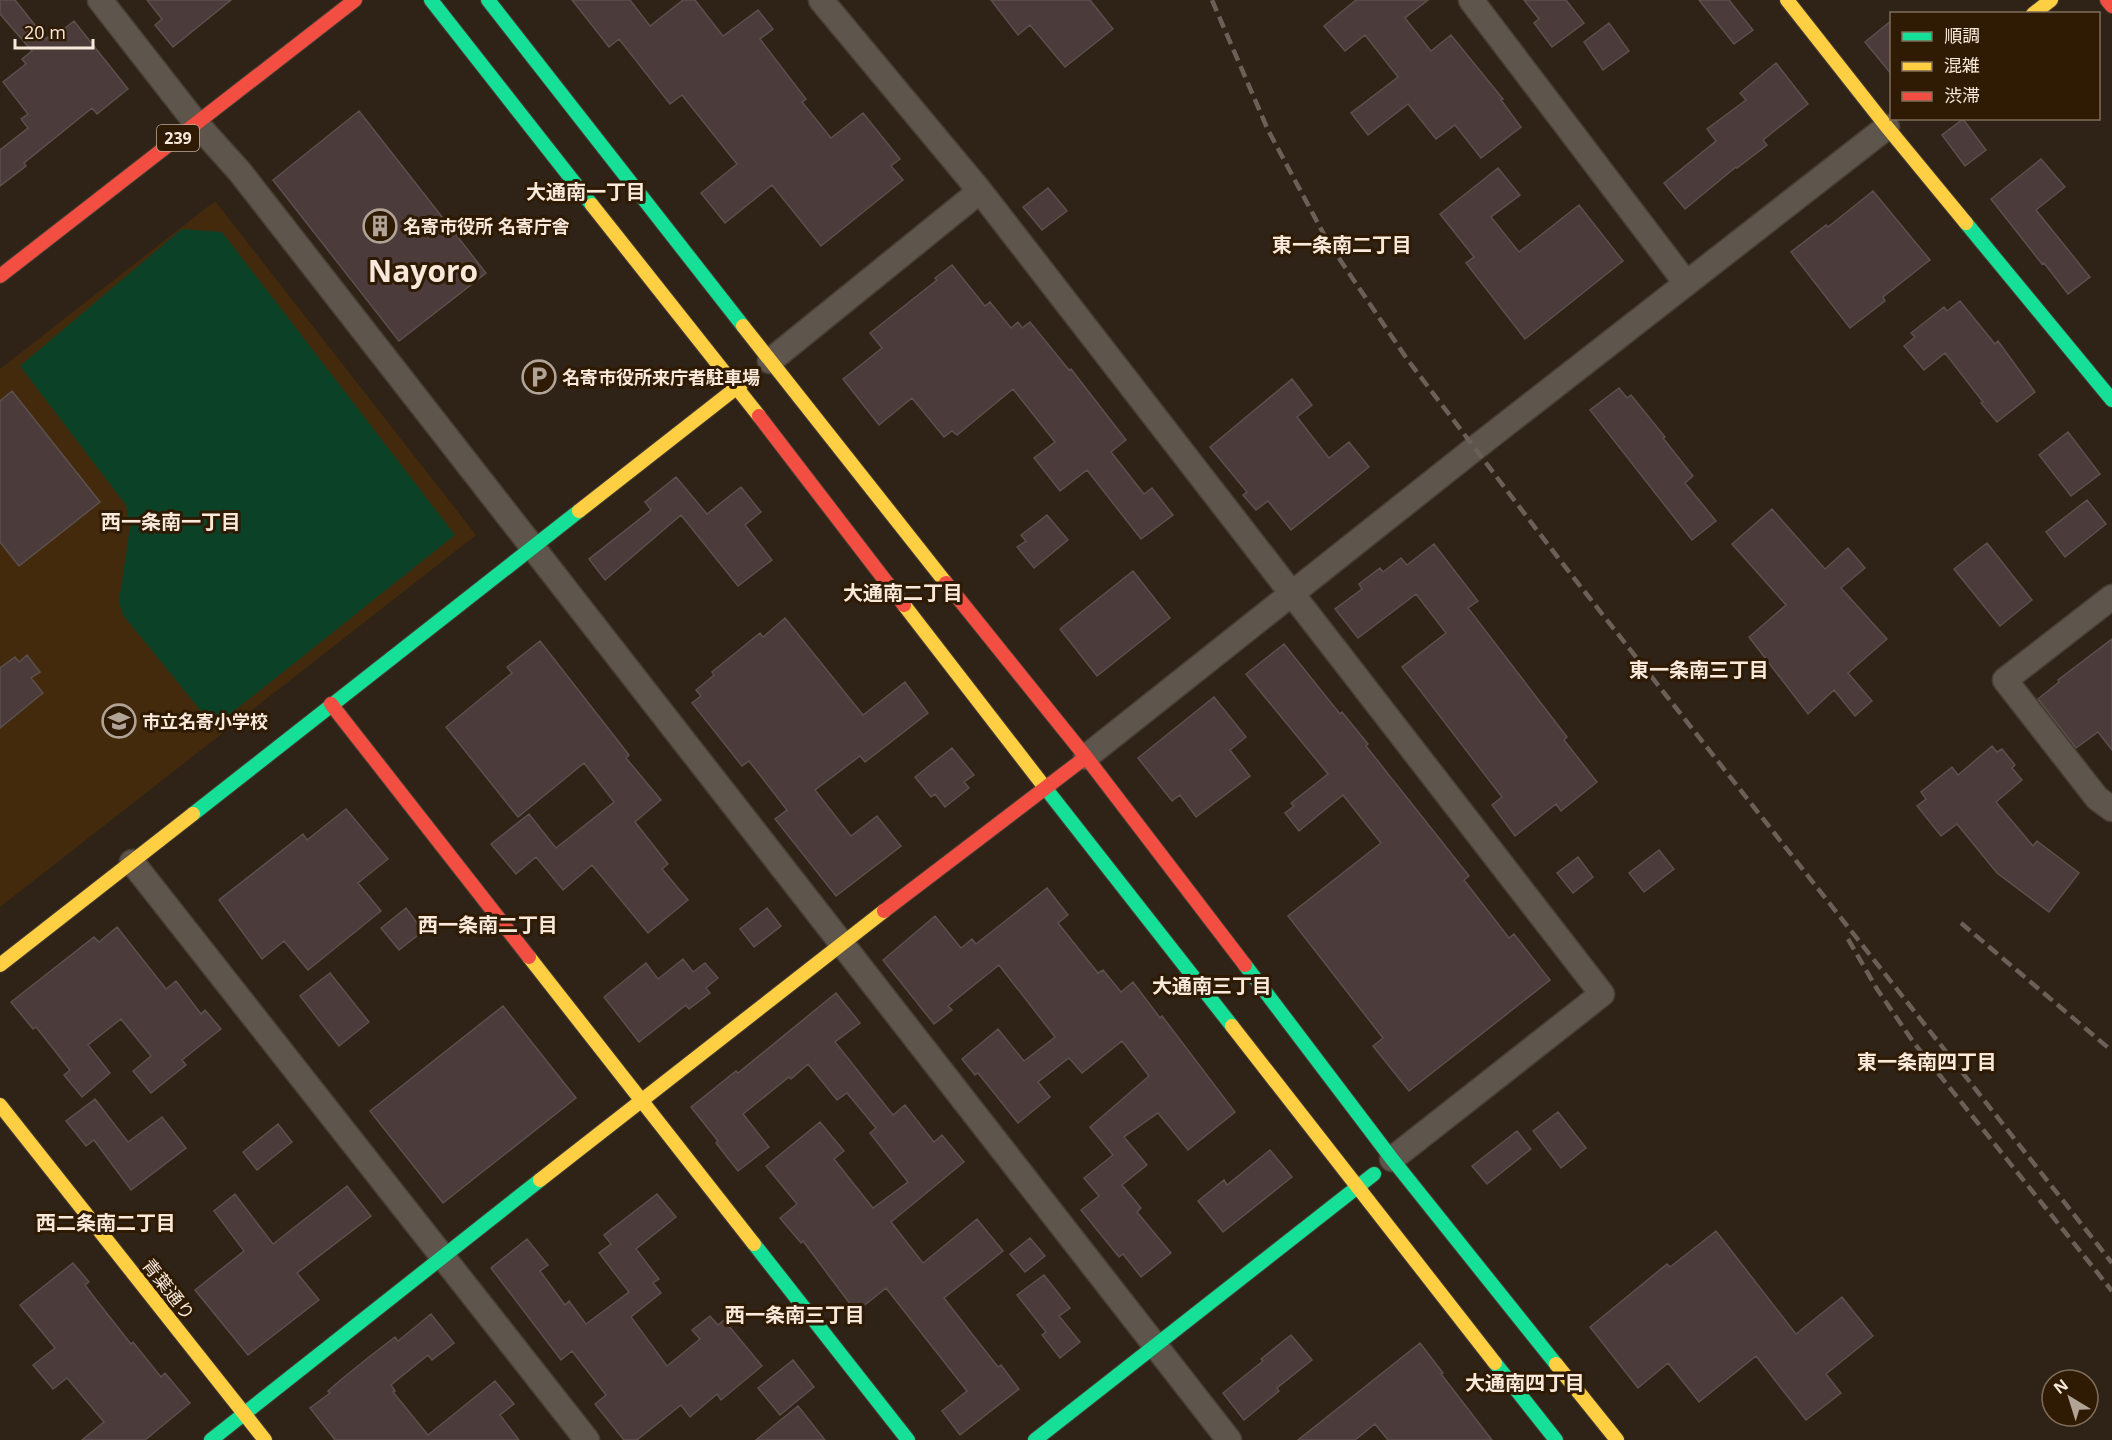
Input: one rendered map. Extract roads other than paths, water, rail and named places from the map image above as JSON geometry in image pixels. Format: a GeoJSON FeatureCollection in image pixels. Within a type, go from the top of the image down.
{"type":"FeatureCollection","features":[{"type":"Feature","properties":{"kind":"main road","name":"239"},"geometry":{"type":"LineString","coordinates":[[0,276],[355,0]]}},
{"type":"Feature","properties":{"kind":"main road"},"geometry":{"type":"LineString","coordinates":[[431,0],[737,388],[1046,788],[1556,1440]]}},
{"type":"Feature","properties":{"kind":"main road"},"geometry":{"type":"LineString","coordinates":[[488,0],[770,362],[1086,757],[1392,1160],[1617,1440]]}},
{"type":"Feature","properties":{"kind":"main road"},"geometry":{"type":"LineString","coordinates":[[1787,0],[1892,123],[2112,399]]}},
{"type":"Feature","properties":{"kind":"main road"},"geometry":{"type":"LineString","coordinates":[[2035,12],[2050,0]]}},
{"type":"Feature","properties":{"kind":"main road"},"geometry":{"type":"LineString","coordinates":[[2107,0],[2112,6]]}},
{"type":"Feature","properties":{"kind":"main road"},"geometry":{"type":"LineString","coordinates":[[0,965],[770,362]]}},
{"type":"Feature","properties":{"kind":"main road"},"geometry":{"type":"LineString","coordinates":[[331,705],[908,1440]]}},
{"type":"Feature","properties":{"kind":"main road"},"geometry":{"type":"LineString","coordinates":[[211,1440],[840,944],[1086,757]]}},
{"type":"Feature","properties":{"kind":"main road","name":"青葉通り"},"geometry":{"type":"LineString","coordinates":[[0,1105],[266,1440]]}},
{"type":"Feature","properties":{"kind":"main road"},"geometry":{"type":"LineString","coordinates":[[1035,1440],[1392,1160]]}},
{"type":"Feature","properties":{"kind":"street"},"geometry":{"type":"LineString","coordinates":[[100,0],[196,123],[247,181],[1229,1440]]}},
{"type":"Feature","properties":{"kind":"street"},"geometry":{"type":"LineString","coordinates":[[821,0],[980,191],[1602,994],[1392,1160]]}},
{"type":"Feature","properties":{"kind":"street"},"geometry":{"type":"LineString","coordinates":[[1472,0],[1686,283]]}},
{"type":"Feature","properties":{"kind":"street"},"geometry":{"type":"LineString","coordinates":[[1086,757],[1892,123]]}},
{"type":"Feature","properties":{"kind":"street"},"geometry":{"type":"LineString","coordinates":[[770,362],[980,191]]}},
{"type":"Feature","properties":{"kind":"street"},"geometry":{"type":"LineString","coordinates":[[2112,597],[2005,680],[2097,798],[2112,809]]}},
{"type":"Feature","properties":{"kind":"street"},"geometry":{"type":"LineString","coordinates":[[132,862],[586,1440]]}},
{"type":"Feature","properties":{"kind":"railway"},"geometry":{"type":"LineString","coordinates":[[1212,0],[1268,130],[1328,242],[1407,359],[1559,559],[2112,1263]]}},
{"type":"Feature","properties":{"kind":"railway"},"geometry":{"type":"LineString","coordinates":[[1961,923],[2112,1051]]}},
{"type":"Feature","properties":{"kind":"railway"},"geometry":{"type":"LineString","coordinates":[[1848,939],[1877,989],[1914,1043],[2112,1291]]}},
{"type":"Feature","properties":{"kind":"place","name":"名寄市役所 名寄庁舎"},"geometry":{"type":"Point","coordinates":[380,226]}},
{"type":"Feature","properties":{"kind":"place","name":"名寄市役所来庁者駐車場"},"geometry":{"type":"Point","coordinates":[539,377]}},
{"type":"Feature","properties":{"kind":"place","name":"市立名寄小学校"},"geometry":{"type":"Point","coordinates":[119,721]}},
{"type":"Feature","properties":{"kind":"district","name":"大通南一丁目"},"geometry":{"type":"Point","coordinates":[586,191]}},
{"type":"Feature","properties":{"kind":"district","name":"東一条南二丁目"},"geometry":{"type":"Point","coordinates":[1342,244]}},
{"type":"Feature","properties":{"kind":"district","name":"Nayoro"},"geometry":{"type":"Point","coordinates":[423,270]}},
{"type":"Feature","properties":{"kind":"district","name":"西一条南一丁目"},"geometry":{"type":"Point","coordinates":[171,521]}},
{"type":"Feature","properties":{"kind":"district","name":"大通南二丁目"},"geometry":{"type":"Point","coordinates":[903,592]}},
{"type":"Feature","properties":{"kind":"district","name":"東一条南三丁目"},"geometry":{"type":"Point","coordinates":[1699,669]}},
{"type":"Feature","properties":{"kind":"district","name":"西一条南二丁目"},"geometry":{"type":"Point","coordinates":[488,924]}},
{"type":"Feature","properties":{"kind":"district","name":"大通南三丁目"},"geometry":{"type":"Point","coordinates":[1212,985]}},
{"type":"Feature","properties":{"kind":"district","name":"東一条南四丁目"},"geometry":{"type":"Point","coordinates":[1927,1061]}},
{"type":"Feature","properties":{"kind":"district","name":"西二条南二丁目"},"geometry":{"type":"Point","coordinates":[106,1222]}},
{"type":"Feature","properties":{"kind":"district","name":"西一条南三丁目"},"geometry":{"type":"Point","coordinates":[795,1314]}},
{"type":"Feature","properties":{"kind":"district","name":"大通南四丁目"},"geometry":{"type":"Point","coordinates":[1525,1382]}}]}
